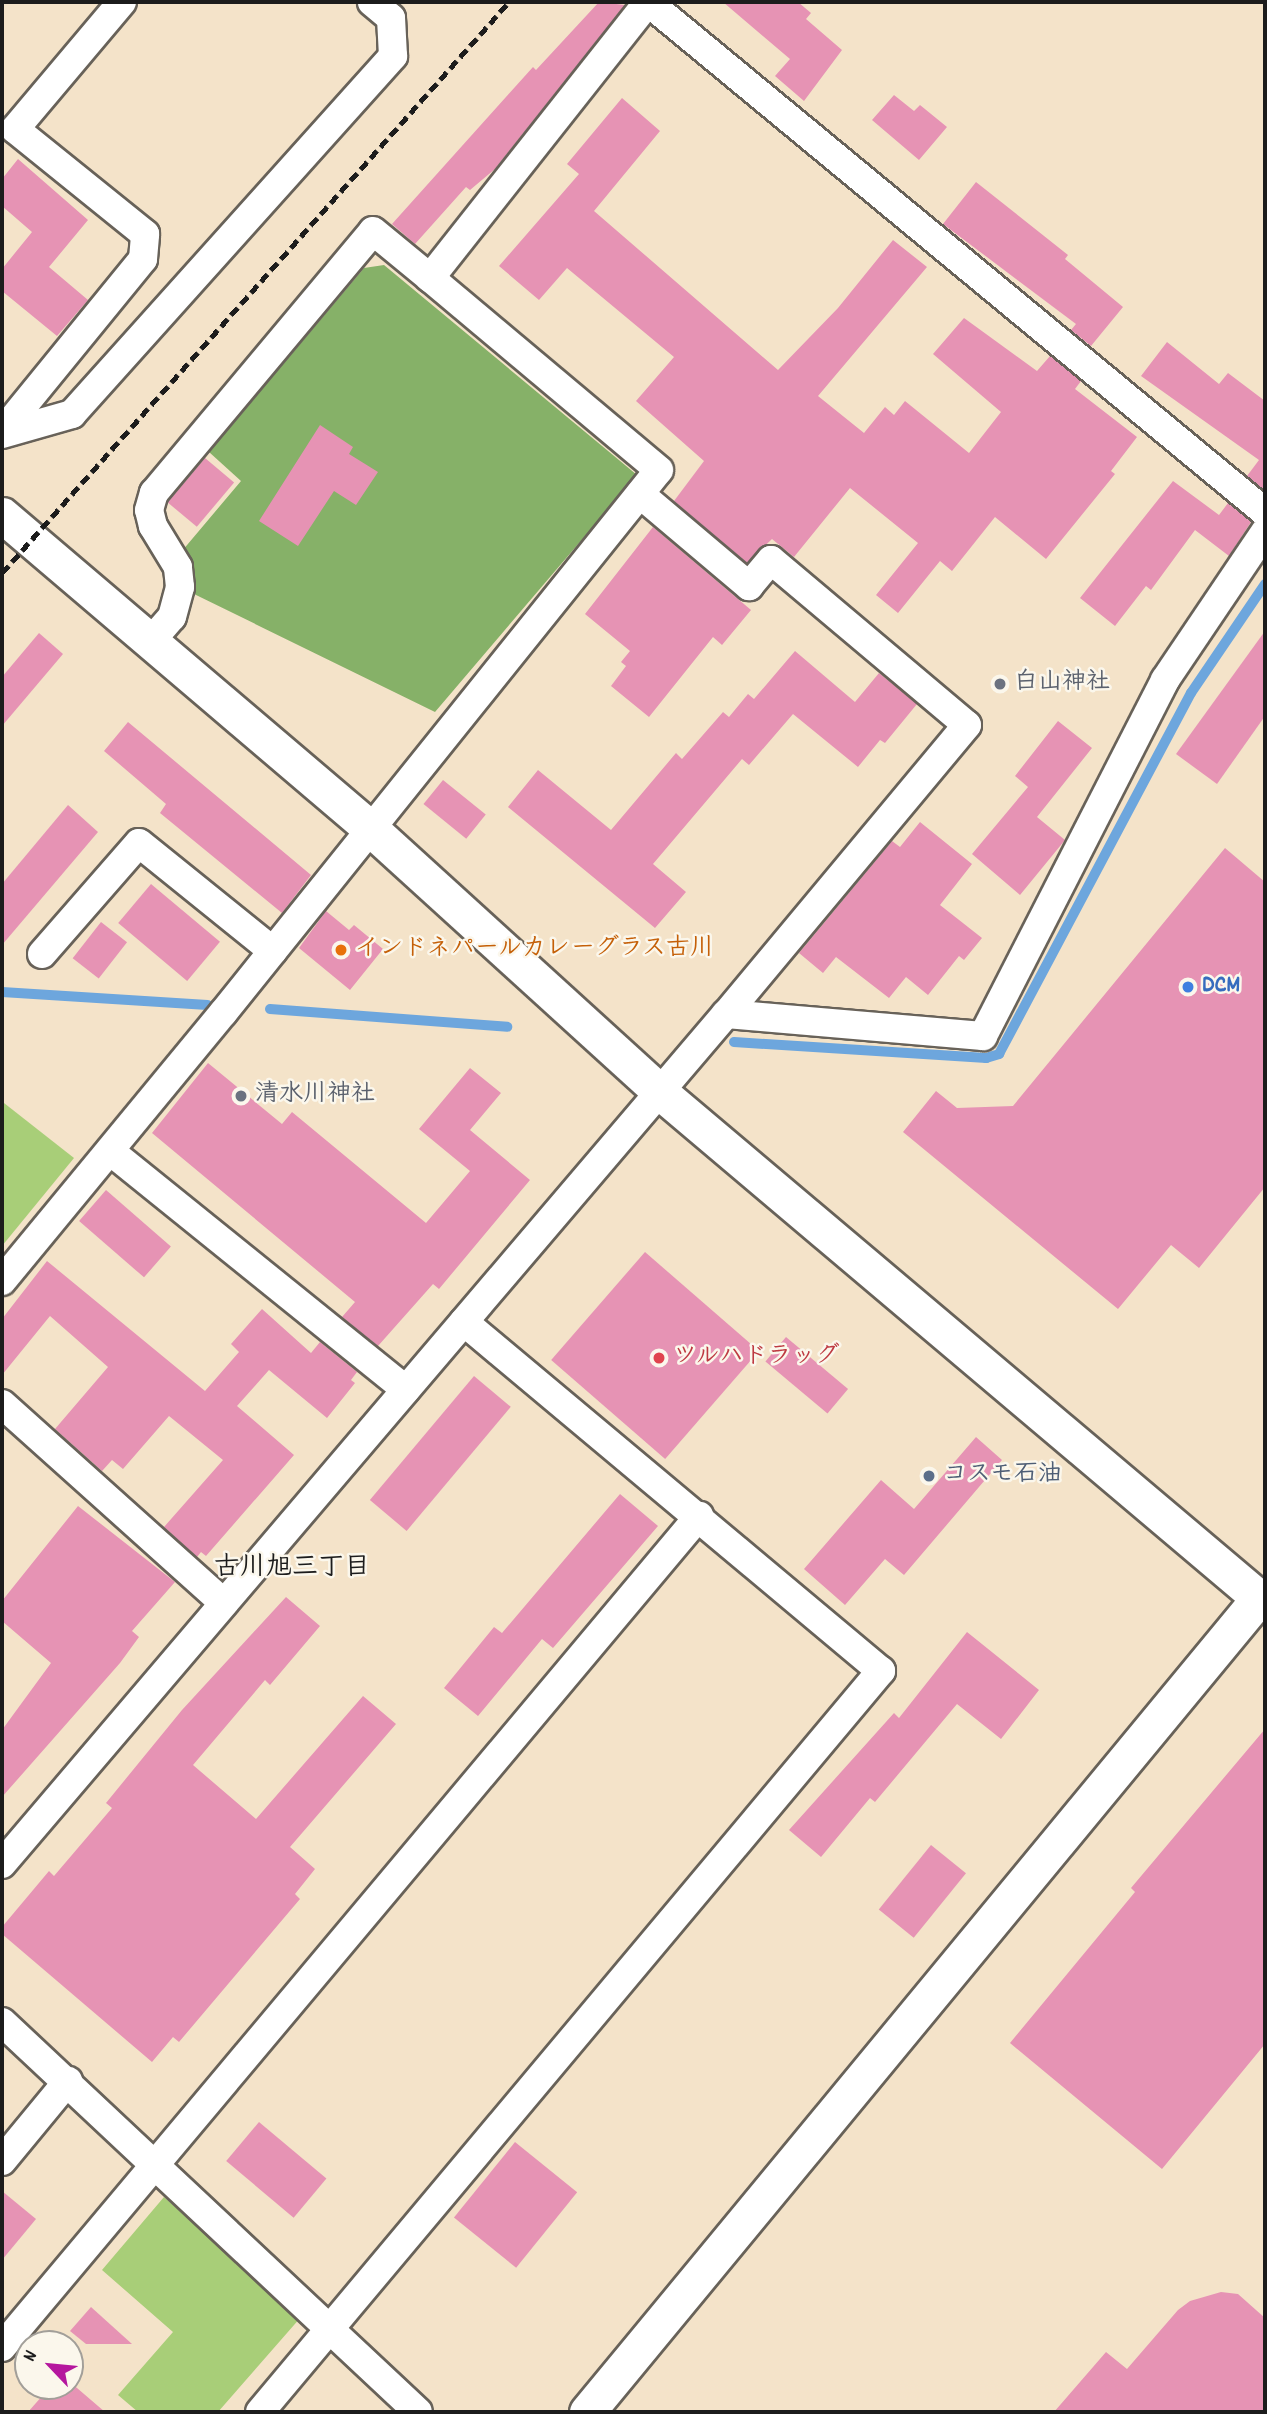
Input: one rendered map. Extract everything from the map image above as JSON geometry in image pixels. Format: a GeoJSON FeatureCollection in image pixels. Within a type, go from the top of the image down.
{"type":"FeatureCollection","features":[{"type":"Feature","properties":{"kind":"street"},"geometry":{"type":"LineString","coordinates":[[2,433],[143,258],[145,234],[15,128],[122,2]]}},
{"type":"Feature","properties":{"kind":"street"},"geometry":{"type":"LineString","coordinates":[[2,433],[72,414],[393,57],[391,18],[372,2]]}},
{"type":"Feature","properties":{"kind":"street"},"geometry":{"type":"LineString","coordinates":[[430,278],[648,2],[1265,512]]}},
{"type":"Feature","properties":{"kind":"street"},"geometry":{"type":"LineString","coordinates":[[2,1281],[232,1002],[659,470],[373,230],[154,493],[149,510],[153,526],[177,567],[180,587],[172,617],[150,642]]}},
{"type":"Feature","properties":{"kind":"street"},"geometry":{"type":"LineString","coordinates":[[2,1864],[660,1092],[967,725],[771,560],[749,586],[640,494]]}},
{"type":"Feature","properties":{"kind":"street"},"geometry":{"type":"LineString","coordinates":[[2,515],[371,829],[660,1092],[1263,1597],[587,2412]]}},
{"type":"Feature","properties":{"kind":"street"},"geometry":{"type":"LineString","coordinates":[[726,1014],[983,1035],[1165,680],[1265,532]]}},
{"type":"Feature","properties":{"kind":"street"},"geometry":{"type":"LineString","coordinates":[[42,954],[139,843],[273,951]]}},
{"type":"Feature","properties":{"kind":"street"},"geometry":{"type":"LineString","coordinates":[[110,1151],[406,1390]]}},
{"type":"Feature","properties":{"kind":"street"},"geometry":{"type":"LineString","coordinates":[[260,2412],[881,1671],[464,1321]]}},
{"type":"Feature","properties":{"kind":"street"},"geometry":{"type":"LineString","coordinates":[[2,1404],[224,1604]]}},
{"type":"Feature","properties":{"kind":"street"},"geometry":{"type":"LineString","coordinates":[[2,2347],[699,1516]]}},
{"type":"Feature","properties":{"kind":"street"},"geometry":{"type":"LineString","coordinates":[[2,2022],[156,2163],[418,2412]]}},
{"type":"Feature","properties":{"kind":"street"},"geometry":{"type":"LineString","coordinates":[[2,2161],[68,2081]]}},
{"type":"Feature","properties":{"kind":"green space"},"geometry":{"type":"Polygon","coordinates":[[[384,265],[637,475],[435,712],[194,594],[182,551],[241,481],[209,452],[364,268],[384,265]]]}},
{"type":"Feature","properties":{"kind":"green space"},"geometry":{"type":"Polygon","coordinates":[[[4,1103],[74,1158],[2,1246],[2,1115],[4,1103]]]}},
{"type":"Feature","properties":{"kind":"green space"},"geometry":{"type":"Polygon","coordinates":[[[164,2197],[301,2317],[218,2412],[138,2412],[118,2395],[173,2332],[102,2270],[164,2197]]]}},
{"type":"Feature","properties":{"kind":"building"},"geometry":{"type":"Polygon","coordinates":[[[599,2],[625,5],[495,169],[470,190],[466,187],[415,244],[392,224],[533,67],[536,70],[599,2]]]}},
{"type":"Feature","properties":{"kind":"building"},"geometry":{"type":"Polygon","coordinates":[[[723,2],[798,2],[811,13],[806,19],[842,50],[804,101],[775,76],[790,59],[723,2]]]}},
{"type":"Feature","properties":{"kind":"building"},"geometry":{"type":"Polygon","coordinates":[[[894,95],[914,111],[920,105],[947,127],[919,160],[872,120],[894,95]]]}},
{"type":"Feature","properties":{"kind":"building"},"geometry":{"type":"Polygon","coordinates":[[[622,98],[660,131],[594,211],[778,370],[838,308],[893,240],[927,267],[818,396],[864,433],[885,407],[894,415],[905,401],[969,453],[1001,412],[933,354],[964,318],[1037,371],[1050,356],[1081,381],[1075,389],[1137,437],[1111,471],[1115,474],[1046,559],[995,517],[952,571],[940,561],[898,613],[876,595],[918,543],[850,488],[794,557],[772,539],[747,563],[674,501],[704,461],[636,401],[674,357],[567,268],[539,300],[499,266],[579,174],[567,164],[622,98]]]}},
{"type":"Feature","properties":{"kind":"building"},"geometry":{"type":"Polygon","coordinates":[[[18,159],[88,220],[49,267],[88,300],[57,336],[2,291],[2,269],[32,232],[2,206],[2,179],[18,159]]]}},
{"type":"Feature","properties":{"kind":"building"},"geometry":{"type":"Polygon","coordinates":[[[976,182],[1068,255],[1065,259],[1123,307],[1091,346],[1071,330],[1076,324],[943,224],[976,182]]]}},
{"type":"Feature","properties":{"kind":"building"},"geometry":{"type":"Polygon","coordinates":[[[1167,342],[1219,384],[1228,373],[1265,401],[1265,491],[1247,476],[1259,460],[1141,376],[1167,342]]]}},
{"type":"Feature","properties":{"kind":"building"},"geometry":{"type":"Polygon","coordinates":[[[320,425],[353,447],[349,454],[378,472],[356,505],[334,491],[298,546],[259,521],[320,425]]]}},
{"type":"Feature","properties":{"kind":"building"},"geometry":{"type":"Polygon","coordinates":[[[205,458],[234,482],[197,527],[168,502],[205,458]]]}},
{"type":"Feature","properties":{"kind":"building"},"geometry":{"type":"Polygon","coordinates":[[[1173,481],[1219,515],[1228,503],[1251,522],[1229,556],[1195,530],[1151,590],[1146,586],[1115,626],[1080,598],[1173,481]]]}},
{"type":"Feature","properties":{"kind":"building"},"geometry":{"type":"Polygon","coordinates":[[[653,527],[751,610],[722,645],[713,637],[649,717],[611,686],[626,666],[621,662],[630,651],[585,614],[653,527]]]}},
{"type":"Feature","properties":{"kind":"building"},"geometry":{"type":"Polygon","coordinates":[[[1265,631],[1265,716],[1217,784],[1176,754],[1265,631]]]}},
{"type":"Feature","properties":{"kind":"building"},"geometry":{"type":"Polygon","coordinates":[[[39,633],[63,654],[2,726],[2,677],[39,633]]]}},
{"type":"Feature","properties":{"kind":"building"},"geometry":{"type":"Polygon","coordinates":[[[795,651],[855,702],[879,673],[917,704],[885,743],[880,740],[858,767],[793,714],[749,765],[742,759],[653,864],[686,892],[655,928],[508,807],[538,770],[611,830],[676,753],[682,759],[723,712],[729,717],[748,694],[754,699],[795,651]]]}},
{"type":"Feature","properties":{"kind":"building"},"geometry":{"type":"Polygon","coordinates":[[[1058,721],[1092,748],[1037,817],[1065,840],[1020,895],[972,854],[1028,787],[1015,776],[1058,721]]]}},
{"type":"Feature","properties":{"kind":"building"},"geometry":{"type":"Polygon","coordinates":[[[128,722],[311,875],[282,913],[160,813],[166,804],[104,751],[128,722]]]}},
{"type":"Feature","properties":{"kind":"building"},"geometry":{"type":"Polygon","coordinates":[[[443,780],[486,815],[466,839],[423,804],[443,780]]]}},
{"type":"Feature","properties":{"kind":"building"},"geometry":{"type":"Polygon","coordinates":[[[68,805],[98,832],[2,945],[2,884],[68,805]]]}},
{"type":"Feature","properties":{"kind":"building"},"geometry":{"type":"Polygon","coordinates":[[[920,822],[972,864],[940,905],[982,938],[964,960],[959,956],[928,995],[906,977],[889,998],[836,957],[823,973],[799,953],[892,841],[900,847],[920,822]]]}},
{"type":"Feature","properties":{"kind":"building","name":"DCM"},"geometry":{"type":"Polygon","coordinates":[[[1225,848],[1265,882],[1265,1187],[1199,1268],[1171,1245],[1118,1309],[903,1132],[936,1091],[957,1108],[1013,1106],[1225,848]]]}},
{"type":"Feature","properties":{"kind":"building"},"geometry":{"type":"Polygon","coordinates":[[[151,884],[220,942],[187,981],[118,923],[151,884]]]}},
{"type":"Feature","properties":{"kind":"building"},"geometry":{"type":"Polygon","coordinates":[[[326,911],[349,930],[354,925],[383,949],[350,990],[299,948],[326,911]]]}},
{"type":"Feature","properties":{"kind":"building"},"geometry":{"type":"Polygon","coordinates":[[[101,922],[127,942],[99,979],[73,958],[101,922]]]}},
{"type":"Feature","properties":{"kind":"building"},"geometry":{"type":"Polygon","coordinates":[[[208,1063],[282,1124],[292,1112],[426,1223],[470,1171],[419,1129],[470,1068],[501,1093],[470,1130],[530,1180],[439,1289],[433,1284],[378,1346],[342,1317],[355,1302],[152,1133],[208,1063]]]}},
{"type":"Feature","properties":{"kind":"building"},"geometry":{"type":"Polygon","coordinates":[[[106,1190],[171,1246],[144,1277],[79,1221],[106,1190]]]}},
{"type":"Feature","properties":{"kind":"building"},"geometry":{"type":"Polygon","coordinates":[[[645,1252],[759,1351],[665,1459],[551,1360],[645,1252]]]}},
{"type":"Feature","properties":{"kind":"building"},"geometry":{"type":"Polygon","coordinates":[[[47,1261],[205,1391],[239,1352],[231,1344],[262,1309],[311,1353],[320,1342],[357,1372],[351,1380],[355,1383],[327,1418],[269,1370],[237,1406],[294,1455],[206,1556],[201,1552],[197,1557],[164,1527],[223,1460],[169,1416],[123,1469],[112,1460],[102,1471],[55,1429],[108,1367],[50,1316],[2,1375],[2,1319],[47,1261]]]}},
{"type":"Feature","properties":{"kind":"building"},"geometry":{"type":"Polygon","coordinates":[[[786,1337],[848,1389],[827,1414],[765,1362],[786,1337]]]}},
{"type":"Feature","properties":{"kind":"building"},"geometry":{"type":"Polygon","coordinates":[[[474,1376],[511,1407],[407,1531],[370,1500],[474,1376]]]}},
{"type":"Feature","properties":{"kind":"building"},"geometry":{"type":"Polygon","coordinates":[[[976,1437],[1002,1460],[904,1575],[885,1559],[845,1605],[804,1569],[881,1480],[914,1509],[976,1437]]]}},
{"type":"Feature","properties":{"kind":"building"},"geometry":{"type":"Polygon","coordinates":[[[620,1494],[658,1526],[553,1648],[542,1639],[478,1716],[444,1688],[494,1627],[502,1633],[620,1494]]]}},
{"type":"Feature","properties":{"kind":"building"},"geometry":{"type":"Polygon","coordinates":[[[78,1506],[175,1582],[132,1631],[139,1637],[120,1663],[2,1797],[2,1730],[51,1663],[2,1621],[2,1601],[78,1506]]]}},
{"type":"Feature","properties":{"kind":"building"},"geometry":{"type":"Polygon","coordinates":[[[286,1597],[320,1626],[270,1685],[265,1680],[193,1765],[256,1819],[363,1696],[396,1724],[290,1847],[315,1869],[295,1894],[300,1899],[179,2042],[173,2037],[152,2062],[2,1934],[2,1927],[49,1871],[54,1876],[112,1808],[106,1803],[182,1710],[286,1597]]]}},
{"type":"Feature","properties":{"kind":"building"},"geometry":{"type":"Polygon","coordinates":[[[967,1632],[1039,1690],[1001,1739],[957,1704],[875,1802],[870,1798],[821,1857],[789,1830],[894,1713],[899,1718],[967,1632]]]}},
{"type":"Feature","properties":{"kind":"building"},"geometry":{"type":"Polygon","coordinates":[[[1265,1729],[1265,2044],[1162,2169],[1010,2043],[1135,1892],[1131,1888],[1265,1729]]]}},
{"type":"Feature","properties":{"kind":"building"},"geometry":{"type":"Polygon","coordinates":[[[931,1845],[966,1873],[914,1938],[879,1910],[931,1845]]]}},
{"type":"Feature","properties":{"kind":"building"},"geometry":{"type":"Polygon","coordinates":[[[259,2122],[326,2179],[294,2218],[226,2161],[259,2122]]]}},
{"type":"Feature","properties":{"kind":"building"},"geometry":{"type":"Polygon","coordinates":[[[515,2142],[577,2192],[516,2268],[454,2217],[515,2142]]]}},
{"type":"Feature","properties":{"kind":"building"},"geometry":{"type":"Polygon","coordinates":[[[2,2191],[36,2219],[2,2260],[2,2191]]]}},
{"type":"Feature","properties":{"kind":"building"},"geometry":{"type":"Polygon","coordinates":[[[1221,2292],[1238,2294],[1265,2318],[1265,2412],[1054,2412],[1106,2352],[1127,2369],[1178,2310],[1190,2301],[1221,2292]]]}},
{"type":"Feature","properties":{"kind":"building"},"geometry":{"type":"Polygon","coordinates":[[[91,2307],[132,2344],[86,2344],[84,2330],[71,2330],[91,2307]]]}},
{"type":"Feature","properties":{"kind":"building"},"geometry":{"type":"Polygon","coordinates":[[[84,2394],[105,2412],[28,2412],[39,2400],[84,2400],[84,2394]]]}},
{"type":"Feature","properties":{"kind":"waterway"},"geometry":{"type":"LineString","coordinates":[[734,1042],[986,1058],[999,1054],[1191,693],[1265,584]]}},
{"type":"Feature","properties":{"kind":"waterway"},"geometry":{"type":"LineString","coordinates":[[2,992],[208,1005]]}},
{"type":"Feature","properties":{"kind":"waterway"},"geometry":{"type":"LineString","coordinates":[[270,1009],[507,1027]]}},
{"type":"Feature","properties":{"kind":"railway"},"geometry":{"type":"LineString","coordinates":[[2,573],[509,2]]}},
{"type":"Feature","properties":{"kind":"place","name":"白山神社"},"geometry":{"type":"Point","coordinates":[1000,684]}},
{"type":"Feature","properties":{"kind":"place","name":"インドネパールカレーグラス古川"},"geometry":{"type":"Point","coordinates":[341,950]}},
{"type":"Feature","properties":{"kind":"place","name":"DCM"},"geometry":{"type":"Point","coordinates":[1188,987]}},
{"type":"Feature","properties":{"kind":"place","name":"清水川神社"},"geometry":{"type":"Point","coordinates":[241,1096]}},
{"type":"Feature","properties":{"kind":"place","name":"ツルハドラッグ"},"geometry":{"type":"Point","coordinates":[659,1358]}},
{"type":"Feature","properties":{"kind":"place","name":"コスモ石油"},"geometry":{"type":"Point","coordinates":[929,1476]}},
{"type":"Feature","properties":{"kind":"district","name":"古川旭三丁目"},"geometry":{"type":"Point","coordinates":[292,1569]}}]}
